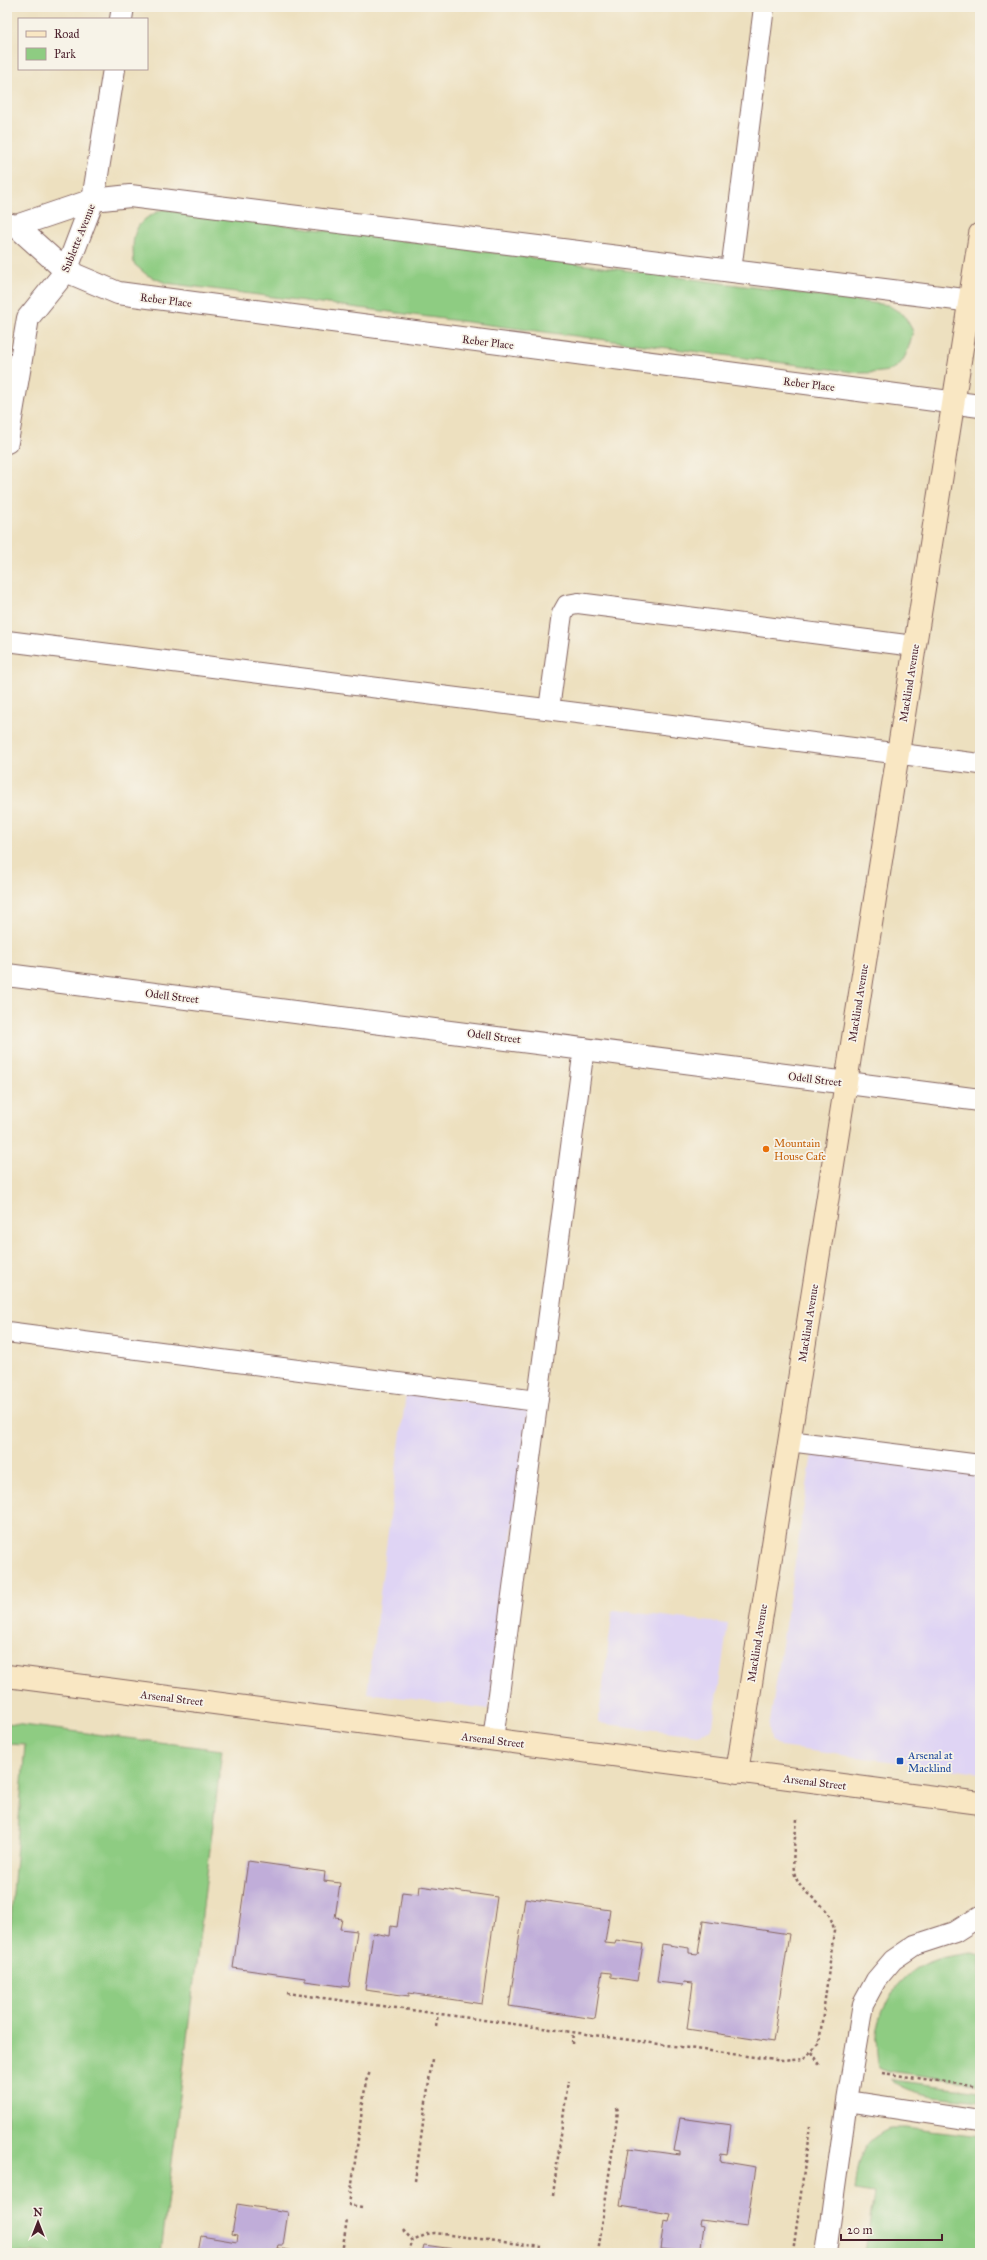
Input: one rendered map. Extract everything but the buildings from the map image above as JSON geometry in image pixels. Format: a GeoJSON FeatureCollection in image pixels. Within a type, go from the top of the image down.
{"type":"FeatureCollection","features":[{"type":"Feature","properties":{"kind":"street"},"geometry":{"type":"LineString","coordinates":[[121,18],[123,7]]}},
{"type":"Feature","properties":{"kind":"street","name":"Sublette Avenue"},"geometry":{"type":"LineString","coordinates":[[7,442],[28,318],[66,271],[93,200],[114,70]]}},
{"type":"Feature","properties":{"kind":"street","name":"Reber Place"},"geometry":{"type":"LineString","coordinates":[[12,225],[93,200],[130,196],[975,302]]}},
{"type":"Feature","properties":{"kind":"street","name":"Reber Place"},"geometry":{"type":"LineString","coordinates":[[12,225],[66,271],[118,293],[980,406]]}},
{"type":"Feature","properties":{"kind":"street","name":"Macklind Avenue"},"geometry":{"type":"LineString","coordinates":[[737,1772],[953,403],[975,302],[980,234]]}},
{"type":"Feature","properties":{"kind":"street","name":"Odell Street"},"geometry":{"type":"LineString","coordinates":[[7,975],[980,1100]]}},
{"type":"Feature","properties":{"kind":"street","name":"Arsenal Street"},"geometry":{"type":"LineString","coordinates":[[7,1676],[737,1772],[980,1802]]}},
{"type":"Feature","properties":{"kind":"lane"},"geometry":{"type":"LineString","coordinates":[[731,271],[764,7]]}},
{"type":"Feature","properties":{"kind":"lane"},"geometry":{"type":"LineString","coordinates":[[549,709],[562,614],[567,605],[578,603],[914,646]]}},
{"type":"Feature","properties":{"kind":"lane"},"geometry":{"type":"LineString","coordinates":[[7,641],[980,764]]}},
{"type":"Feature","properties":{"kind":"lane"},"geometry":{"type":"LineString","coordinates":[[493,1740],[584,1048]]}},
{"type":"Feature","properties":{"kind":"lane"},"geometry":{"type":"LineString","coordinates":[[7,1332],[537,1401]]}},
{"type":"Feature","properties":{"kind":"lane"},"geometry":{"type":"LineString","coordinates":[[789,1442],[980,1465]]}},
{"type":"Feature","properties":{"kind":"lane"},"geometry":{"type":"LineString","coordinates":[[826,2253],[846,2101],[863,2004],[876,1980],[893,1960],[915,1945],[955,1932],[980,1916]]}},
{"type":"Feature","properties":{"kind":"lane"},"geometry":{"type":"LineString","coordinates":[[846,2101],[980,2121]]}},
{"type":"Feature","properties":{"kind":"path"},"geometry":{"type":"LineString","coordinates":[[287,1993],[782,2060],[803,2059],[819,2044],[834,1932],[832,1920],[826,1910],[800,1887],[795,1876],[797,1819]]}},
{"type":"Feature","properties":{"kind":"path"},"geometry":{"type":"LineString","coordinates":[[436,2026],[438,2014]]}},
{"type":"Feature","properties":{"kind":"path"},"geometry":{"type":"LineString","coordinates":[[572,2044],[573,2032]]}},
{"type":"Feature","properties":{"kind":"path"},"geometry":{"type":"LineString","coordinates":[[812,2052],[820,2065]]}},
{"type":"Feature","properties":{"kind":"path"},"geometry":{"type":"LineString","coordinates":[[415,2181],[432,2059]]}},
{"type":"Feature","properties":{"kind":"path"},"geometry":{"type":"LineString","coordinates":[[362,2207],[348,2205],[366,2081],[370,2072]]}},
{"type":"Feature","properties":{"kind":"path"},"geometry":{"type":"LineString","coordinates":[[882,2073],[980,2087]]}},
{"type":"Feature","properties":{"kind":"path"},"geometry":{"type":"LineString","coordinates":[[553,2195],[568,2081]]}},
{"type":"Feature","properties":{"kind":"path"},"geometry":{"type":"LineString","coordinates":[[598,2253],[618,2111],[616,2105]]}},
{"type":"Feature","properties":{"kind":"path"},"geometry":{"type":"LineString","coordinates":[[793,2253],[810,2126]]}},
{"type":"Feature","properties":{"kind":"path"},"geometry":{"type":"LineString","coordinates":[[342,2253],[347,2219]]}},
{"type":"Feature","properties":{"kind":"path"},"geometry":{"type":"LineString","coordinates":[[403,2230],[412,2241]]}},
{"type":"Feature","properties":{"kind":"path"},"geometry":{"type":"LineString","coordinates":[[408,2253],[412,2241],[427,2234],[435,2233],[542,2247]]}},
{"type":"Feature","properties":{"kind":"shaded area"},"geometry":{"type":"Polygon","coordinates":[[[406,1394],[528,1410],[489,1709],[367,1693],[406,1394]]]}},
{"type":"Feature","properties":{"kind":"shaded area"},"geometry":{"type":"Polygon","coordinates":[[[812,1454],[980,1474],[980,1773],[781,1747],[771,1740],[769,1728],[812,1454]]]}},
{"type":"Feature","properties":{"kind":"shaded area"},"geometry":{"type":"Polygon","coordinates":[[[613,1610],[728,1624],[713,1725],[708,1732],[698,1735],[598,1723],[613,1610]]]}},
{"type":"Feature","properties":{"kind":"green space"},"geometry":{"type":"Polygon","coordinates":[[[164,209],[888,305],[904,315],[913,331],[903,361],[898,366],[884,372],[861,373],[166,283],[147,275],[134,264],[133,253],[134,236],[137,229],[146,218],[164,209]]]}},
{"type":"Feature","properties":{"kind":"green space"},"geometry":{"type":"Polygon","coordinates":[[[7,1723],[222,1750],[161,2253],[7,2253],[7,1944],[9,1943],[25,1745],[7,1744],[7,1723]]]}},
{"type":"Feature","properties":{"kind":"green space"},"geometry":{"type":"Polygon","coordinates":[[[971,1953],[980,1955],[980,2084],[890,2071],[879,2067],[877,2035],[885,2006],[893,1992],[903,1980],[915,1970],[929,1962],[944,1957],[971,1953]]]}},
{"type":"Feature","properties":{"kind":"green space"},"geometry":{"type":"Polygon","coordinates":[[[891,2080],[980,2091],[980,2101],[921,2094],[900,2086],[891,2080]]]}},
{"type":"Feature","properties":{"kind":"green space"},"geometry":{"type":"Polygon","coordinates":[[[890,2128],[906,2128],[980,2137],[980,2253],[865,2253],[874,2193],[855,2190],[858,2169],[862,2153],[866,2146],[890,2128]]]}},
{"type":"Feature","properties":{"kind":"place","name":"Mountain House Cafe"},"geometry":{"type":"Point","coordinates":[766,1149]}},
{"type":"Feature","properties":{"kind":"place","name":"Arsenal at Macklind"},"geometry":{"type":"Point","coordinates":[900,1761]}}]}
